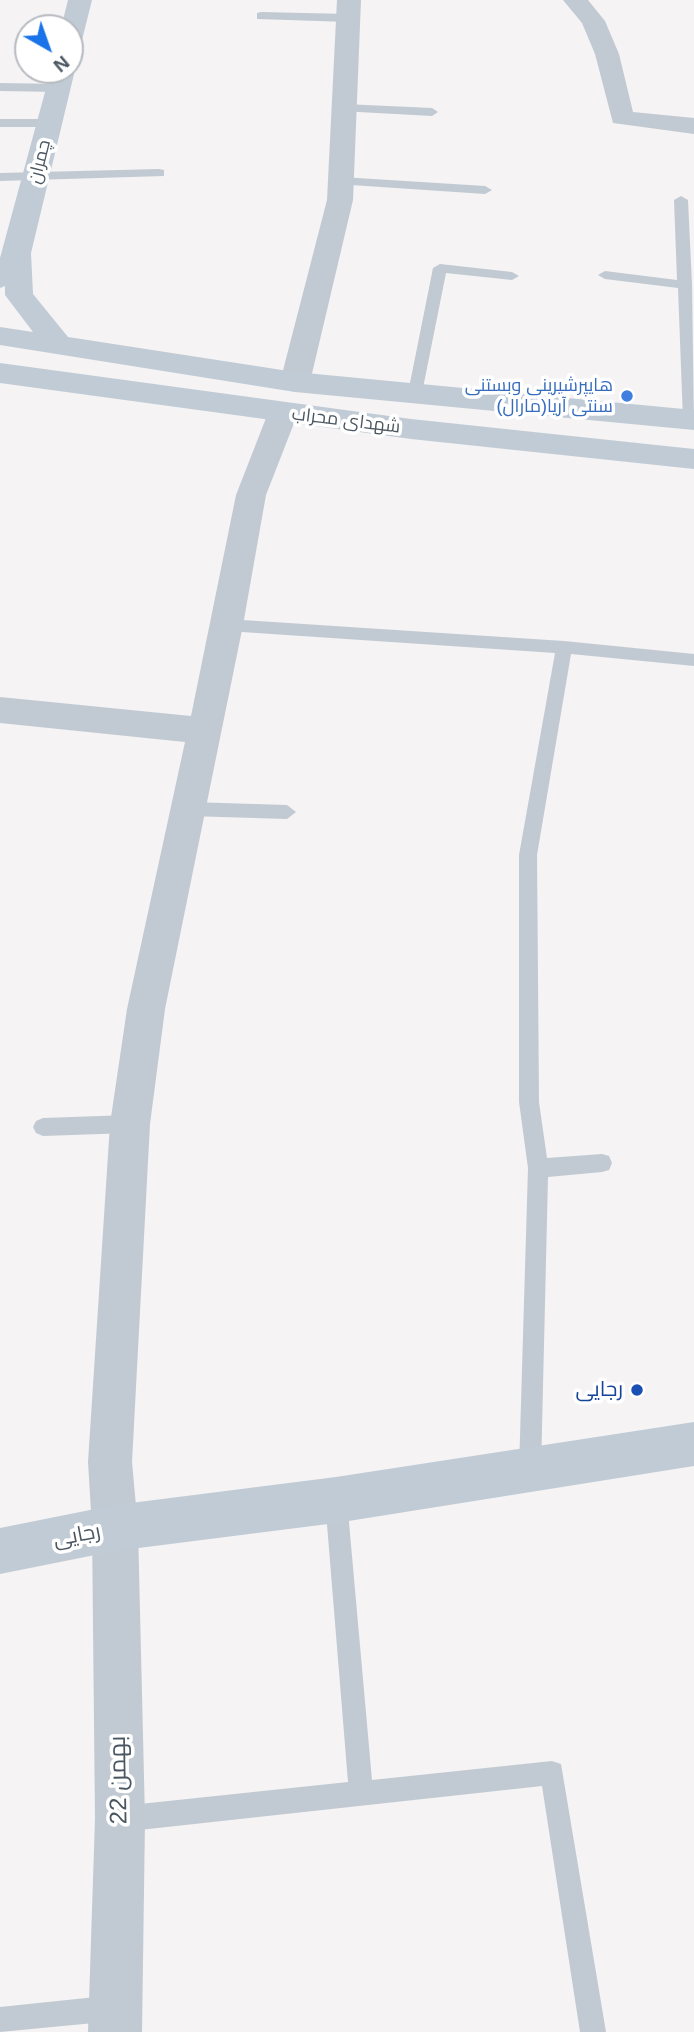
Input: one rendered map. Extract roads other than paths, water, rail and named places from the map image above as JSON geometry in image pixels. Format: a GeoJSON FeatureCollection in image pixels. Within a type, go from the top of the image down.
{"type":"FeatureCollection","features":[{"type":"Feature","properties":{"kind":"street"},"geometry":{"type":"LineString","coordinates":[[575,0],[593,21],[607,54],[622,118],[694,126]]}},
{"type":"Feature","properties":{"kind":"street","name":"22 بهمن"},"geometry":{"type":"LineString","coordinates":[[115,2020],[120,1819],[115,1528],[110,1462],[130,1124],[146,1009],[227,625],[251,495],[289,397],[340,200],[348,9]]}},
{"type":"Feature","properties":{"kind":"street","name":"چمران"},"geometry":{"type":"LineString","coordinates":[[17,253],[59,84]]}},
{"type":"Feature","properties":{"kind":"street"},"geometry":{"type":"LineString","coordinates":[[0,279],[17,253]]}},
{"type":"Feature","properties":{"kind":"street"},"geometry":{"type":"LineString","coordinates":[[17,253],[19,295],[60,346]]}},
{"type":"Feature","properties":{"kind":"street","name":"شهدای محراب"},"geometry":{"type":"LineString","coordinates":[[0,336],[60,346],[289,397],[694,459]]}},
{"type":"Feature","properties":{"kind":"street","name":"شهدای محراب"},"geometry":{"type":"LineString","coordinates":[[0,373],[289,397],[415,393],[692,420]]}},
{"type":"Feature","properties":{"kind":"street"},"geometry":{"type":"LineString","coordinates":[[0,710],[204,731]]}},
{"type":"Feature","properties":{"kind":"street","name":"رجایی"},"geometry":{"type":"LineString","coordinates":[[0,1551],[115,1528],[336,1500],[694,1444]]}},
{"type":"Feature","properties":{"kind":"lane"},"geometry":{"type":"LineString","coordinates":[[261,16],[348,9]]}},
{"type":"Feature","properties":{"kind":"lane"},"geometry":{"type":"LineString","coordinates":[[0,87],[22,84]]}},
{"type":"Feature","properties":{"kind":"lane"},"geometry":{"type":"LineString","coordinates":[[344,108],[432,111]]}},
{"type":"Feature","properties":{"kind":"lane"},"geometry":{"type":"LineString","coordinates":[[0,123],[50,123]]}},
{"type":"Feature","properties":{"kind":"lane"},"geometry":{"type":"LineString","coordinates":[[0,177],[159,173]]}},
{"type":"Feature","properties":{"kind":"lane"},"geometry":{"type":"LineString","coordinates":[[341,181],[485,190]]}},
{"type":"Feature","properties":{"kind":"lane"},"geometry":{"type":"LineString","coordinates":[[681,200],[692,420]]}},
{"type":"Feature","properties":{"kind":"lane"},"geometry":{"type":"LineString","coordinates":[[415,393],[440,268],[512,276]]}},
{"type":"Feature","properties":{"kind":"lane"},"geometry":{"type":"LineString","coordinates":[[605,275],[685,285]]}},
{"type":"Feature","properties":{"kind":"lane"},"geometry":{"type":"LineString","coordinates":[[227,625],[564,647],[694,660]]}},
{"type":"Feature","properties":{"kind":"lane"},"geometry":{"type":"LineString","coordinates":[[530,1470],[538,1168],[529,1102],[528,855],[564,647]]}},
{"type":"Feature","properties":{"kind":"lane"},"geometry":{"type":"LineString","coordinates":[[189,809],[287,812]]}},
{"type":"Feature","properties":{"kind":"lane"},"geometry":{"type":"LineString","coordinates":[[43,1127],[130,1124]]}},
{"type":"Feature","properties":{"kind":"lane"},"geometry":{"type":"LineString","coordinates":[[538,1168],[602,1163]]}},
{"type":"Feature","properties":{"kind":"lane"},"geometry":{"type":"LineString","coordinates":[[336,1500],[361,1791]]}},
{"type":"Feature","properties":{"kind":"lane"},"geometry":{"type":"LineString","coordinates":[[120,1819],[361,1791],[552,1773],[593,2032]]}},
{"type":"Feature","properties":{"kind":"lane"},"geometry":{"type":"LineString","coordinates":[[0,2020],[115,2020]]}},
{"type":"Feature","properties":{"kind":"place","name":"هایپرشیرینی وبستنی سنتی آریا(مارال)"},"geometry":{"type":"Point","coordinates":[627,396]}},
{"type":"Feature","properties":{"kind":"place","name":"رجایی"},"geometry":{"type":"Point","coordinates":[637,1390]}}]}
